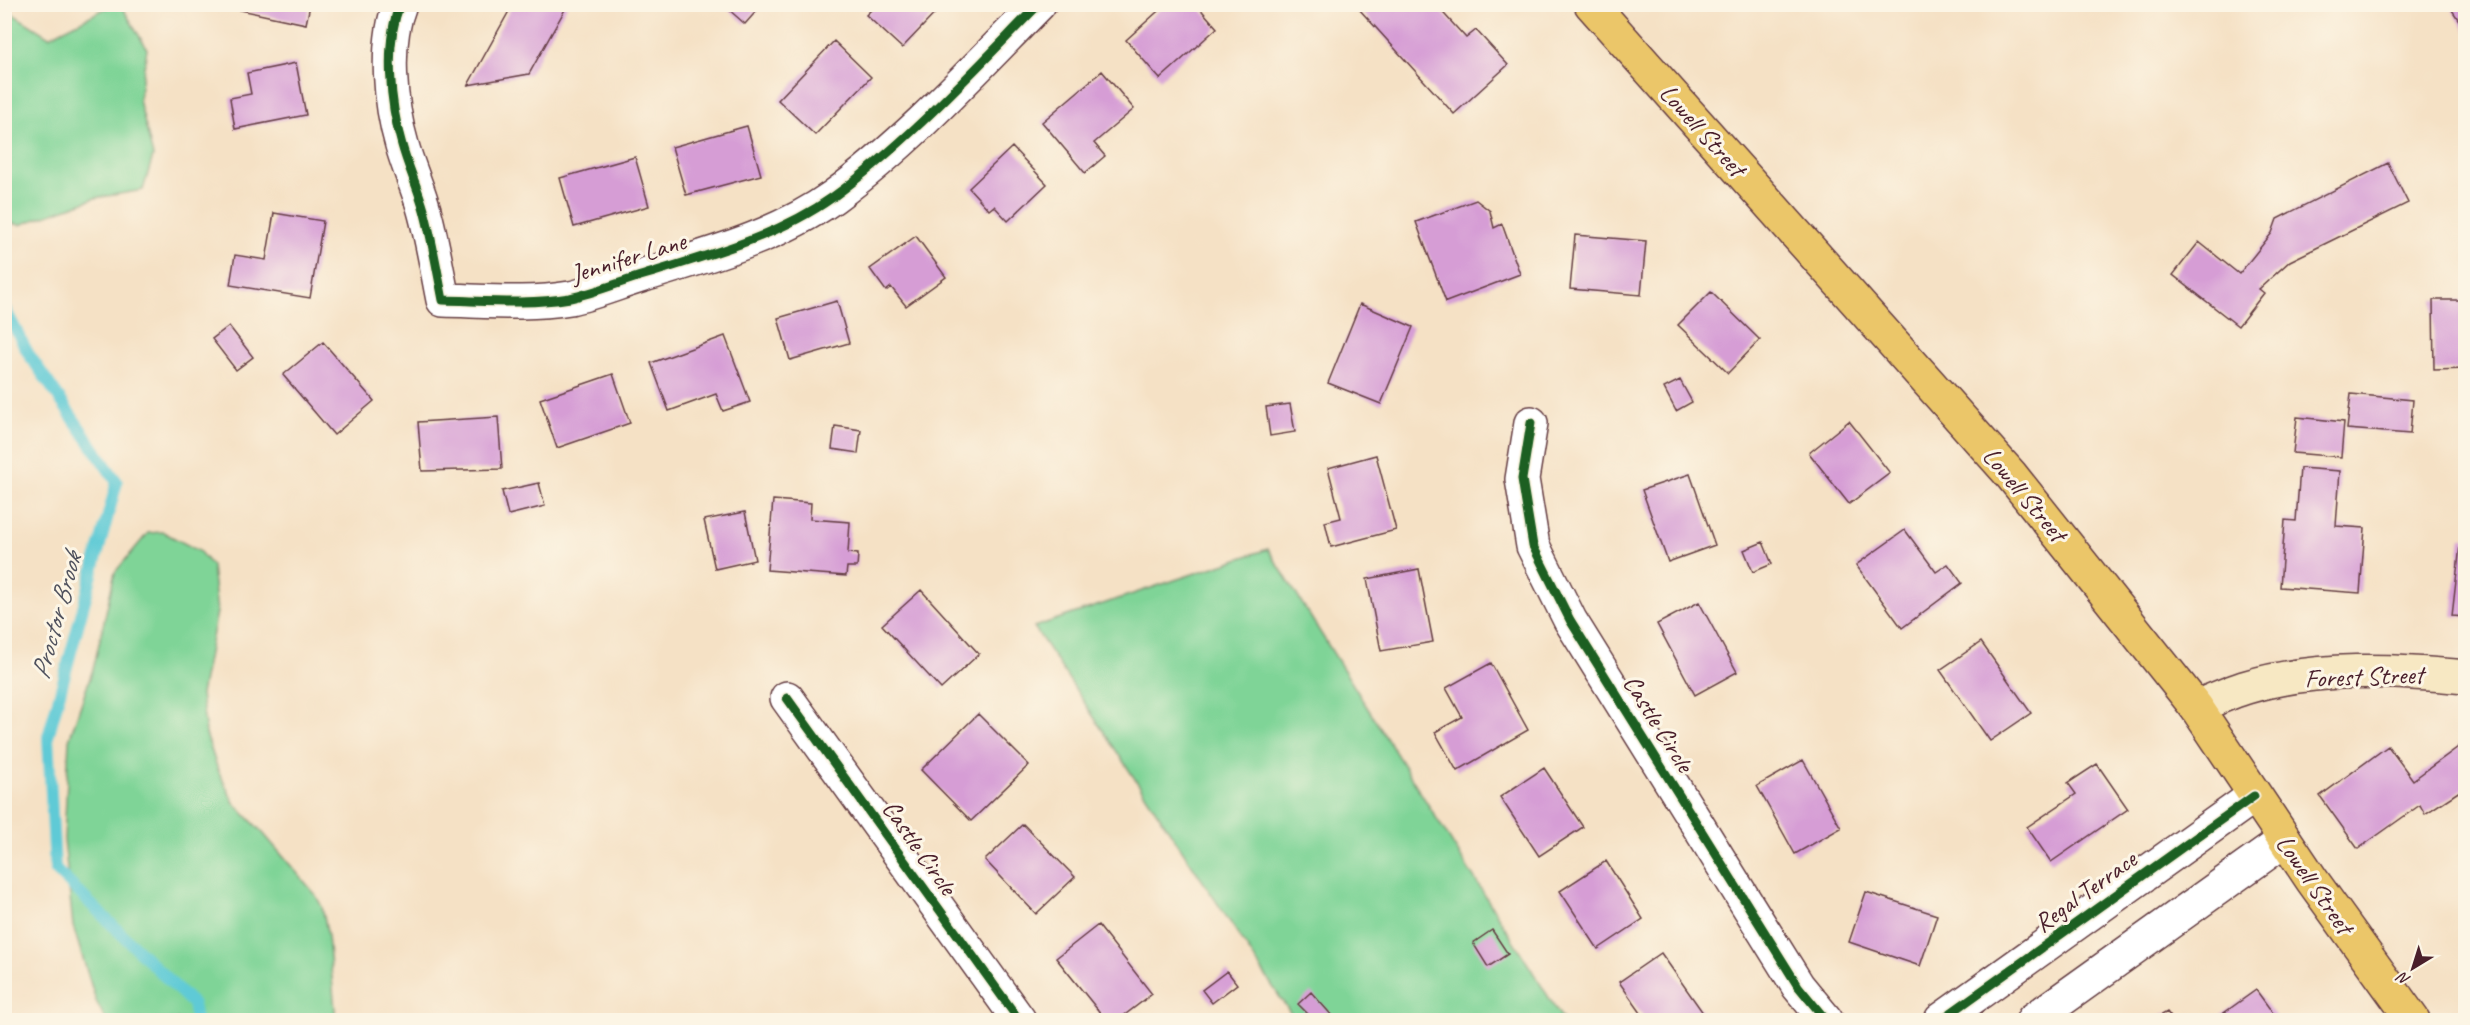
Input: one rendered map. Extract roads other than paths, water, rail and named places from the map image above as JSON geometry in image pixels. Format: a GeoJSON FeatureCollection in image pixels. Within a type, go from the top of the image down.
{"type":"FeatureCollection","features":[{"type":"Feature","properties":{"kind":"main road","name":"Lowell Street"},"geometry":{"type":"LineString","coordinates":[[1591,4],[2011,475],[2196,707],[2285,840],[2413,1020]]}},
{"type":"Feature","properties":{"kind":"street","name":"Jennifer Lane"},"geometry":{"type":"LineString","coordinates":[[400,4],[395,18],[390,57],[392,90],[401,143],[424,212],[443,300],[527,303],[572,297],[739,245],[786,224],[831,198],[932,113],[1039,4]]}},
{"type":"Feature","properties":{"kind":"street","name":"Castle Circle"},"geometry":{"type":"LineString","coordinates":[[1531,423],[1522,479],[1533,546],[1570,620],[1798,986],[1826,1020]]}},
{"type":"Feature","properties":{"kind":"street","name":"Forest Street"},"geometry":{"type":"LineString","coordinates":[[2196,707],[2247,686],[2321,673],[2422,673],[2466,677]]}},
{"type":"Feature","properties":{"kind":"street","name":"Castle Circle"},"geometry":{"type":"LineString","coordinates":[[788,698],[1019,1020]]}},
{"type":"Feature","properties":{"kind":"street","name":"Regal Terrace"},"geometry":{"type":"LineString","coordinates":[[1941,1020],[2254,795]]}},
{"type":"Feature","properties":{"kind":"street"},"geometry":{"type":"LineString","coordinates":[[2033,1020],[2285,840]]}},
{"type":"Feature","properties":{"kind":"waterway","name":"Proctor Brook"},"geometry":{"type":"LineString","coordinates":[[4,307],[28,353],[117,482],[48,737],[55,869],[193,1004],[196,1020]]}}]}
